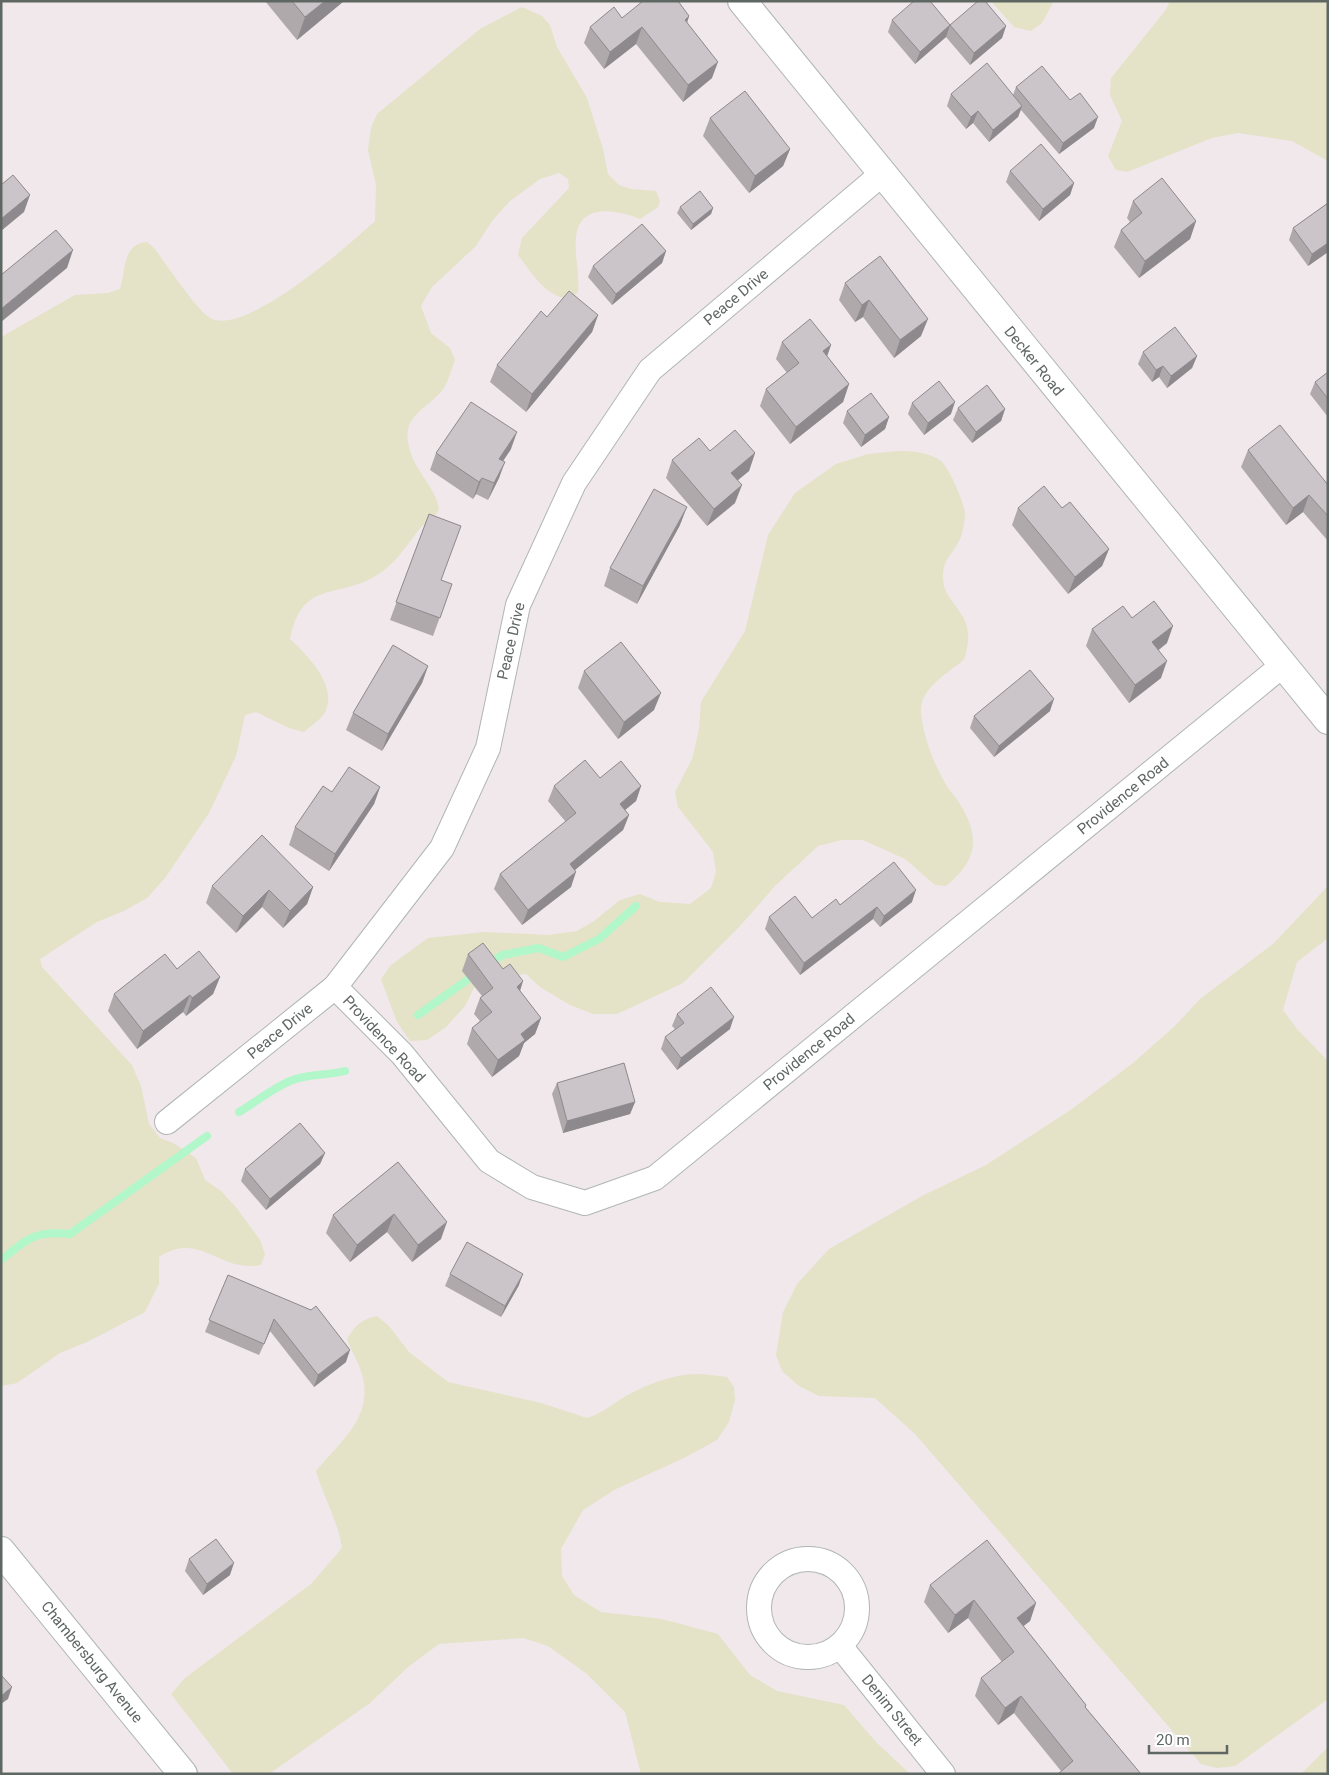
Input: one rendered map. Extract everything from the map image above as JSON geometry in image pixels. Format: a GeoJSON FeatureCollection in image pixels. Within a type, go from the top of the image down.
{"type":"FeatureCollection","features":[{"type":"Feature","properties":{"kind":"street","name":"Decker Road"},"geometry":{"type":"LineString","coordinates":[[742,1],[1328,720]]}},
{"type":"Feature","properties":{"kind":"street","name":"Peace Drive"},"geometry":{"type":"LineString","coordinates":[[167,1122],[335,987],[442,848],[488,748],[518,605],[574,483],[650,370],[882,174]]}},
{"type":"Feature","properties":{"kind":"street","name":"Providence Road"},"geometry":{"type":"LineString","coordinates":[[335,987],[402,1054],[489,1161],[532,1187],[586,1203],[655,1178],[1283,665]]}},
{"type":"Feature","properties":{"kind":"street","name":"Chambersburg Avenue"},"geometry":{"type":"LineString","coordinates":[[1,1551],[183,1774]]}},
{"type":"Feature","properties":{"kind":"street"},"geometry":{"type":"LineString","coordinates":[[810,1558],[827,1562],[841,1571],[852,1584],[857,1600],[857,1617],[851,1633],[840,1646],[827,1654],[811,1658],[795,1657],[780,1650],[769,1639],[761,1625],[758,1610],[760,1594],[767,1579],[779,1568],[793,1560],[810,1558]]}},
{"type":"Feature","properties":{"kind":"street","name":"Denim Street"},"geometry":{"type":"LineString","coordinates":[[840,1646],[943,1774]]}},
{"type":"Feature","properties":{"kind":"shaded area"},"geometry":{"type":"Polygon","coordinates":[[[991,1],[1054,1],[1042,23],[1031,31],[1014,27],[991,1]]]}},
{"type":"Feature","properties":{"kind":"shaded area"},"geometry":{"type":"Polygon","coordinates":[[[1170,1],[1328,1],[1328,161],[1292,141],[1238,133],[1212,138],[1127,172],[1116,170],[1108,156],[1122,121],[1110,95],[1111,78],[1165,11],[1170,1]]]}},
{"type":"Feature","properties":{"kind":"shaded area"},"geometry":{"type":"Polygon","coordinates":[[[522,7],[542,16],[550,25],[557,47],[587,98],[603,149],[608,174],[619,185],[631,189],[656,191],[660,201],[658,207],[640,219],[611,212],[592,214],[584,218],[579,226],[576,237],[578,292],[570,299],[561,297],[546,289],[518,255],[522,238],[569,188],[568,179],[559,173],[540,179],[510,201],[492,221],[476,246],[432,287],[421,306],[431,333],[450,348],[455,360],[441,392],[419,412],[410,424],[408,442],[414,461],[431,488],[439,509],[431,522],[421,527],[400,555],[388,567],[360,584],[322,594],[312,599],[295,620],[290,639],[305,654],[325,683],[328,693],[328,704],[324,714],[304,732],[289,728],[256,712],[245,715],[236,756],[209,813],[165,878],[147,898],[124,911],[97,922],[40,959],[42,967],[132,1065],[141,1086],[149,1124],[160,1138],[173,1143],[196,1158],[205,1180],[221,1191],[235,1206],[260,1240],[265,1254],[261,1265],[246,1266],[187,1248],[174,1250],[159,1257],[159,1284],[145,1312],[87,1342],[60,1353],[17,1383],[1,1386],[1,337],[75,295],[108,293],[120,289],[129,253],[139,244],[147,242],[154,248],[199,307],[212,319],[228,320],[249,314],[272,301],[321,267],[375,221],[376,185],[368,150],[371,128],[377,114],[480,29],[522,7]]]}},
{"type":"Feature","properties":{"kind":"shaded area"},"geometry":{"type":"Polygon","coordinates":[[[898,451],[926,454],[941,461],[956,486],[965,513],[961,536],[945,564],[943,575],[947,593],[966,625],[968,635],[966,655],[962,661],[936,682],[927,692],[923,698],[921,712],[926,739],[936,766],[958,801],[970,825],[973,847],[965,867],[946,886],[935,885],[905,859],[863,840],[842,840],[818,846],[776,885],[740,926],[683,983],[617,1014],[593,1014],[570,1005],[540,987],[526,974],[489,977],[474,988],[465,1006],[446,1027],[427,1040],[410,1041],[397,1022],[381,979],[391,965],[428,938],[485,932],[548,935],[577,931],[594,921],[620,900],[640,894],[660,902],[690,904],[711,888],[716,872],[713,852],[678,807],[675,792],[692,759],[699,729],[701,702],[745,631],[768,535],[795,493],[836,464],[868,454],[898,451]]]}},
{"type":"Feature","properties":{"kind":"shaded area"},"geometry":{"type":"Polygon","coordinates":[[[1328,886],[1328,938],[1297,962],[1283,1010],[1297,1029],[1328,1061],[1328,1699],[1235,1766],[1217,1768],[1201,1764],[915,1434],[875,1398],[819,1396],[799,1386],[782,1371],[776,1355],[783,1312],[797,1284],[829,1249],[922,1196],[986,1165],[1072,1109],[1133,1063],[1175,1026],[1200,999],[1273,944],[1328,886]]]}},
{"type":"Feature","properties":{"kind":"shaded area"},"geometry":{"type":"Polygon","coordinates":[[[377,1316],[389,1326],[409,1352],[448,1382],[541,1403],[587,1418],[596,1415],[635,1391],[676,1376],[696,1374],[727,1377],[734,1387],[735,1400],[729,1422],[717,1440],[684,1458],[616,1489],[583,1510],[561,1549],[562,1576],[574,1595],[601,1612],[662,1619],[718,1634],[750,1675],[777,1691],[844,1705],[876,1742],[910,1774],[641,1774],[625,1712],[587,1674],[548,1646],[523,1638],[439,1644],[408,1667],[370,1703],[269,1774],[233,1774],[171,1694],[185,1678],[311,1584],[342,1548],[337,1528],[316,1471],[345,1438],[360,1414],[364,1401],[364,1387],[361,1371],[347,1339],[359,1323],[377,1316]]]}},
{"type":"Feature","properties":{"kind":"shaded area"},"geometry":{"type":"Polygon","coordinates":[[[1328,1747],[1328,1774],[1301,1774],[1328,1747]]]}},
{"type":"Feature","properties":{"kind":"building"},"geometry":{"type":"Polygon","coordinates":[[[292,1],[325,1],[305,17],[292,1]]]}},
{"type":"Feature","properties":{"kind":"building"},"geometry":{"type":"Polygon","coordinates":[[[643,1],[678,1],[689,16],[685,20],[718,62],[688,85],[642,27],[610,52],[590,27],[614,7],[622,18],[643,1]]]}},
{"type":"Feature","properties":{"kind":"building"},"geometry":{"type":"Polygon","coordinates":[[[914,1],[930,1],[950,25],[920,52],[892,20],[914,1]]]}},
{"type":"Feature","properties":{"kind":"building"},"geometry":{"type":"Polygon","coordinates":[[[978,1],[985,1],[1006,26],[974,53],[950,25],[978,1]]]}},
{"type":"Feature","properties":{"kind":"building"},"geometry":{"type":"Polygon","coordinates":[[[987,63],[1022,106],[993,130],[978,111],[971,117],[951,94],[987,63]]]}},
{"type":"Feature","properties":{"kind":"building"},"geometry":{"type":"Polygon","coordinates":[[[1042,66],[1070,100],[1080,93],[1098,117],[1063,143],[1016,87],[1042,66]]]}},
{"type":"Feature","properties":{"kind":"building"},"geometry":{"type":"Polygon","coordinates":[[[745,91],[790,149],[755,176],[710,118],[745,91]]]}},
{"type":"Feature","properties":{"kind":"building"},"geometry":{"type":"Polygon","coordinates":[[[1041,144],[1074,183],[1043,209],[1010,171],[1041,144]]]}},
{"type":"Feature","properties":{"kind":"building"},"geometry":{"type":"Polygon","coordinates":[[[13,175],[30,195],[1,219],[1,185],[13,175]]]}},
{"type":"Feature","properties":{"kind":"building"},"geometry":{"type":"Polygon","coordinates":[[[1162,178],[1196,221],[1145,261],[1121,230],[1142,213],[1133,201],[1162,178]]]}},
{"type":"Feature","properties":{"kind":"building"},"geometry":{"type":"Polygon","coordinates":[[[700,191],[713,208],[693,224],[680,207],[700,191]]]}},
{"type":"Feature","properties":{"kind":"building"},"geometry":{"type":"Polygon","coordinates":[[[1328,203],[1328,243],[1312,254],[1293,228],[1328,203]]]}},
{"type":"Feature","properties":{"kind":"building"},"geometry":{"type":"Polygon","coordinates":[[[642,224],[666,251],[616,294],[593,266],[642,224]]]}},
{"type":"Feature","properties":{"kind":"building"},"geometry":{"type":"Polygon","coordinates":[[[56,230],[73,250],[1,309],[1,275],[56,230]]]}},
{"type":"Feature","properties":{"kind":"building"},"geometry":{"type":"Polygon","coordinates":[[[880,256],[928,319],[900,340],[869,300],[862,305],[845,283],[880,256]]]}},
{"type":"Feature","properties":{"kind":"building"},"geometry":{"type":"Polygon","coordinates":[[[569,291],[598,315],[532,394],[497,365],[541,311],[547,317],[569,291]]]}},
{"type":"Feature","properties":{"kind":"building"},"geometry":{"type":"Polygon","coordinates":[[[810,319],[831,345],[823,351],[849,384],[796,427],[766,389],[799,363],[782,342],[810,319]]]}},
{"type":"Feature","properties":{"kind":"building"},"geometry":{"type":"Polygon","coordinates":[[[1175,327],[1197,356],[1171,376],[1163,366],[1156,370],[1143,352],[1175,327]]]}},
{"type":"Feature","properties":{"kind":"building"},"geometry":{"type":"Polygon","coordinates":[[[1328,372],[1328,399],[1315,382],[1328,372]]]}},
{"type":"Feature","properties":{"kind":"building"},"geometry":{"type":"Polygon","coordinates":[[[939,381],[955,402],[928,423],[912,403],[939,381]]]}},
{"type":"Feature","properties":{"kind":"building"},"geometry":{"type":"Polygon","coordinates":[[[987,385],[1005,409],[976,432],[958,408],[987,385]]]}},
{"type":"Feature","properties":{"kind":"building"},"geometry":{"type":"Polygon","coordinates":[[[871,393],[889,417],[865,435],[847,411],[871,393]]]}},
{"type":"Feature","properties":{"kind":"building"},"geometry":{"type":"Polygon","coordinates":[[[471,402],[517,432],[499,459],[505,462],[494,483],[482,478],[479,482],[436,453],[471,402]]]}},
{"type":"Feature","properties":{"kind":"building"},"geometry":{"type":"Polygon","coordinates":[[[1280,425],[1328,485],[1328,516],[1309,495],[1293,508],[1248,450],[1280,425]]]}},
{"type":"Feature","properties":{"kind":"building"},"geometry":{"type":"Polygon","coordinates":[[[735,430],[755,453],[731,473],[742,485],[714,509],[672,460],[699,438],[710,451],[735,430]]]}},
{"type":"Feature","properties":{"kind":"building"},"geometry":{"type":"Polygon","coordinates":[[[1044,486],[1062,508],[1070,502],[1109,549],[1075,577],[1018,508],[1044,486]]]}},
{"type":"Feature","properties":{"kind":"building"},"geometry":{"type":"Polygon","coordinates":[[[654,489],[687,507],[643,586],[610,568],[654,489]]]}},
{"type":"Feature","properties":{"kind":"building"},"geometry":{"type":"Polygon","coordinates":[[[429,514],[461,526],[441,580],[452,584],[440,618],[396,602],[429,514]]]}},
{"type":"Feature","properties":{"kind":"building"},"geometry":{"type":"Polygon","coordinates":[[[1154,601],[1173,626],[1152,642],[1167,661],[1135,685],[1092,629],[1123,606],[1132,618],[1154,601]]]}},
{"type":"Feature","properties":{"kind":"building"},"geometry":{"type":"Polygon","coordinates":[[[621,642],[661,693],[624,722],[584,671],[621,642]]]}},
{"type":"Feature","properties":{"kind":"building"},"geometry":{"type":"Polygon","coordinates":[[[393,645],[428,666],[388,734],[353,713],[393,645]]]}},
{"type":"Feature","properties":{"kind":"building"},"geometry":{"type":"Polygon","coordinates":[[[1030,670],[1054,699],[999,746],[974,716],[1030,670]]]}},
{"type":"Feature","properties":{"kind":"building"},"geometry":{"type":"Polygon","coordinates":[[[585,760],[600,778],[621,761],[641,786],[620,804],[629,815],[570,864],[576,872],[528,910],[500,874],[576,813],[554,786],[585,760]]]}},
{"type":"Feature","properties":{"kind":"building"},"geometry":{"type":"Polygon","coordinates":[[[349,767],[380,787],[335,854],[295,827],[323,786],[332,792],[349,767]]]}},
{"type":"Feature","properties":{"kind":"building"},"geometry":{"type":"Polygon","coordinates":[[[262,835],[313,887],[290,911],[269,890],[243,916],[212,886],[262,835]]]}},
{"type":"Feature","properties":{"kind":"building"},"geometry":{"type":"Polygon","coordinates":[[[894,862],[916,890],[884,916],[877,907],[804,963],[769,917],[795,896],[812,918],[836,899],[840,905],[894,862]]]}},
{"type":"Feature","properties":{"kind":"building"},"geometry":{"type":"Polygon","coordinates":[[[483,943],[503,969],[510,964],[523,981],[517,987],[541,1018],[521,1034],[525,1040],[498,1060],[472,1028],[492,1012],[480,998],[493,988],[468,954],[483,943]]]}},
{"type":"Feature","properties":{"kind":"building"},"geometry":{"type":"Polygon","coordinates":[[[199,951],[220,977],[192,998],[190,995],[143,1031],[114,994],[165,954],[177,969],[199,951]]]}},
{"type":"Feature","properties":{"kind":"building"},"geometry":{"type":"Polygon","coordinates":[[[711,987],[734,1017],[681,1058],[665,1037],[684,1023],[677,1014],[711,987]]]}},
{"type":"Feature","properties":{"kind":"building"},"geometry":{"type":"Polygon","coordinates":[[[624,1063],[635,1102],[567,1121],[557,1083],[624,1063]]]}},
{"type":"Feature","properties":{"kind":"building"},"geometry":{"type":"Polygon","coordinates":[[[300,1123],[325,1153],[270,1199],[245,1169],[300,1123]]]}},
{"type":"Feature","properties":{"kind":"building"},"geometry":{"type":"Polygon","coordinates":[[[398,1162],[447,1222],[418,1245],[394,1214],[357,1245],[333,1215],[398,1162]]]}},
{"type":"Feature","properties":{"kind":"building"},"geometry":{"type":"Polygon","coordinates":[[[467,1242],[523,1274],[505,1306],[450,1274],[467,1242]]]}},
{"type":"Feature","properties":{"kind":"building"},"geometry":{"type":"Polygon","coordinates":[[[228,1275],[311,1310],[316,1306],[350,1350],[318,1375],[274,1319],[264,1344],[209,1320],[228,1275]]]}},
{"type":"Feature","properties":{"kind":"building"},"geometry":{"type":"Polygon","coordinates":[[[216,1539],[234,1563],[207,1584],[189,1559],[216,1539]]]}},
{"type":"Feature","properties":{"kind":"building"},"geometry":{"type":"Polygon","coordinates":[[[987,1540],[1036,1603],[1017,1618],[1086,1705],[1085,1707],[1141,1774],[1058,1774],[1073,1761],[1021,1696],[1005,1708],[981,1678],[1014,1652],[974,1600],[955,1615],[930,1585],[987,1540]]]}},
{"type":"Feature","properties":{"kind":"building"},"geometry":{"type":"Polygon","coordinates":[[[1,1675],[12,1687],[1,1696],[1,1675]]]}},
{"type":"Feature","properties":{"kind":"waterway"},"geometry":{"type":"LineString","coordinates":[[488,965],[502,955],[539,948],[563,957],[599,939],[636,906]]}},
{"type":"Feature","properties":{"kind":"waterway"},"geometry":{"type":"LineString","coordinates":[[418,1015],[477,973]]}},
{"type":"Feature","properties":{"kind":"waterway"},"geometry":{"type":"LineString","coordinates":[[239,1112],[271,1091],[297,1078],[345,1071]]}},
{"type":"Feature","properties":{"kind":"waterway"},"geometry":{"type":"LineString","coordinates":[[1,1260],[25,1241],[32,1238],[48,1233],[70,1234],[207,1136]]}}]}
